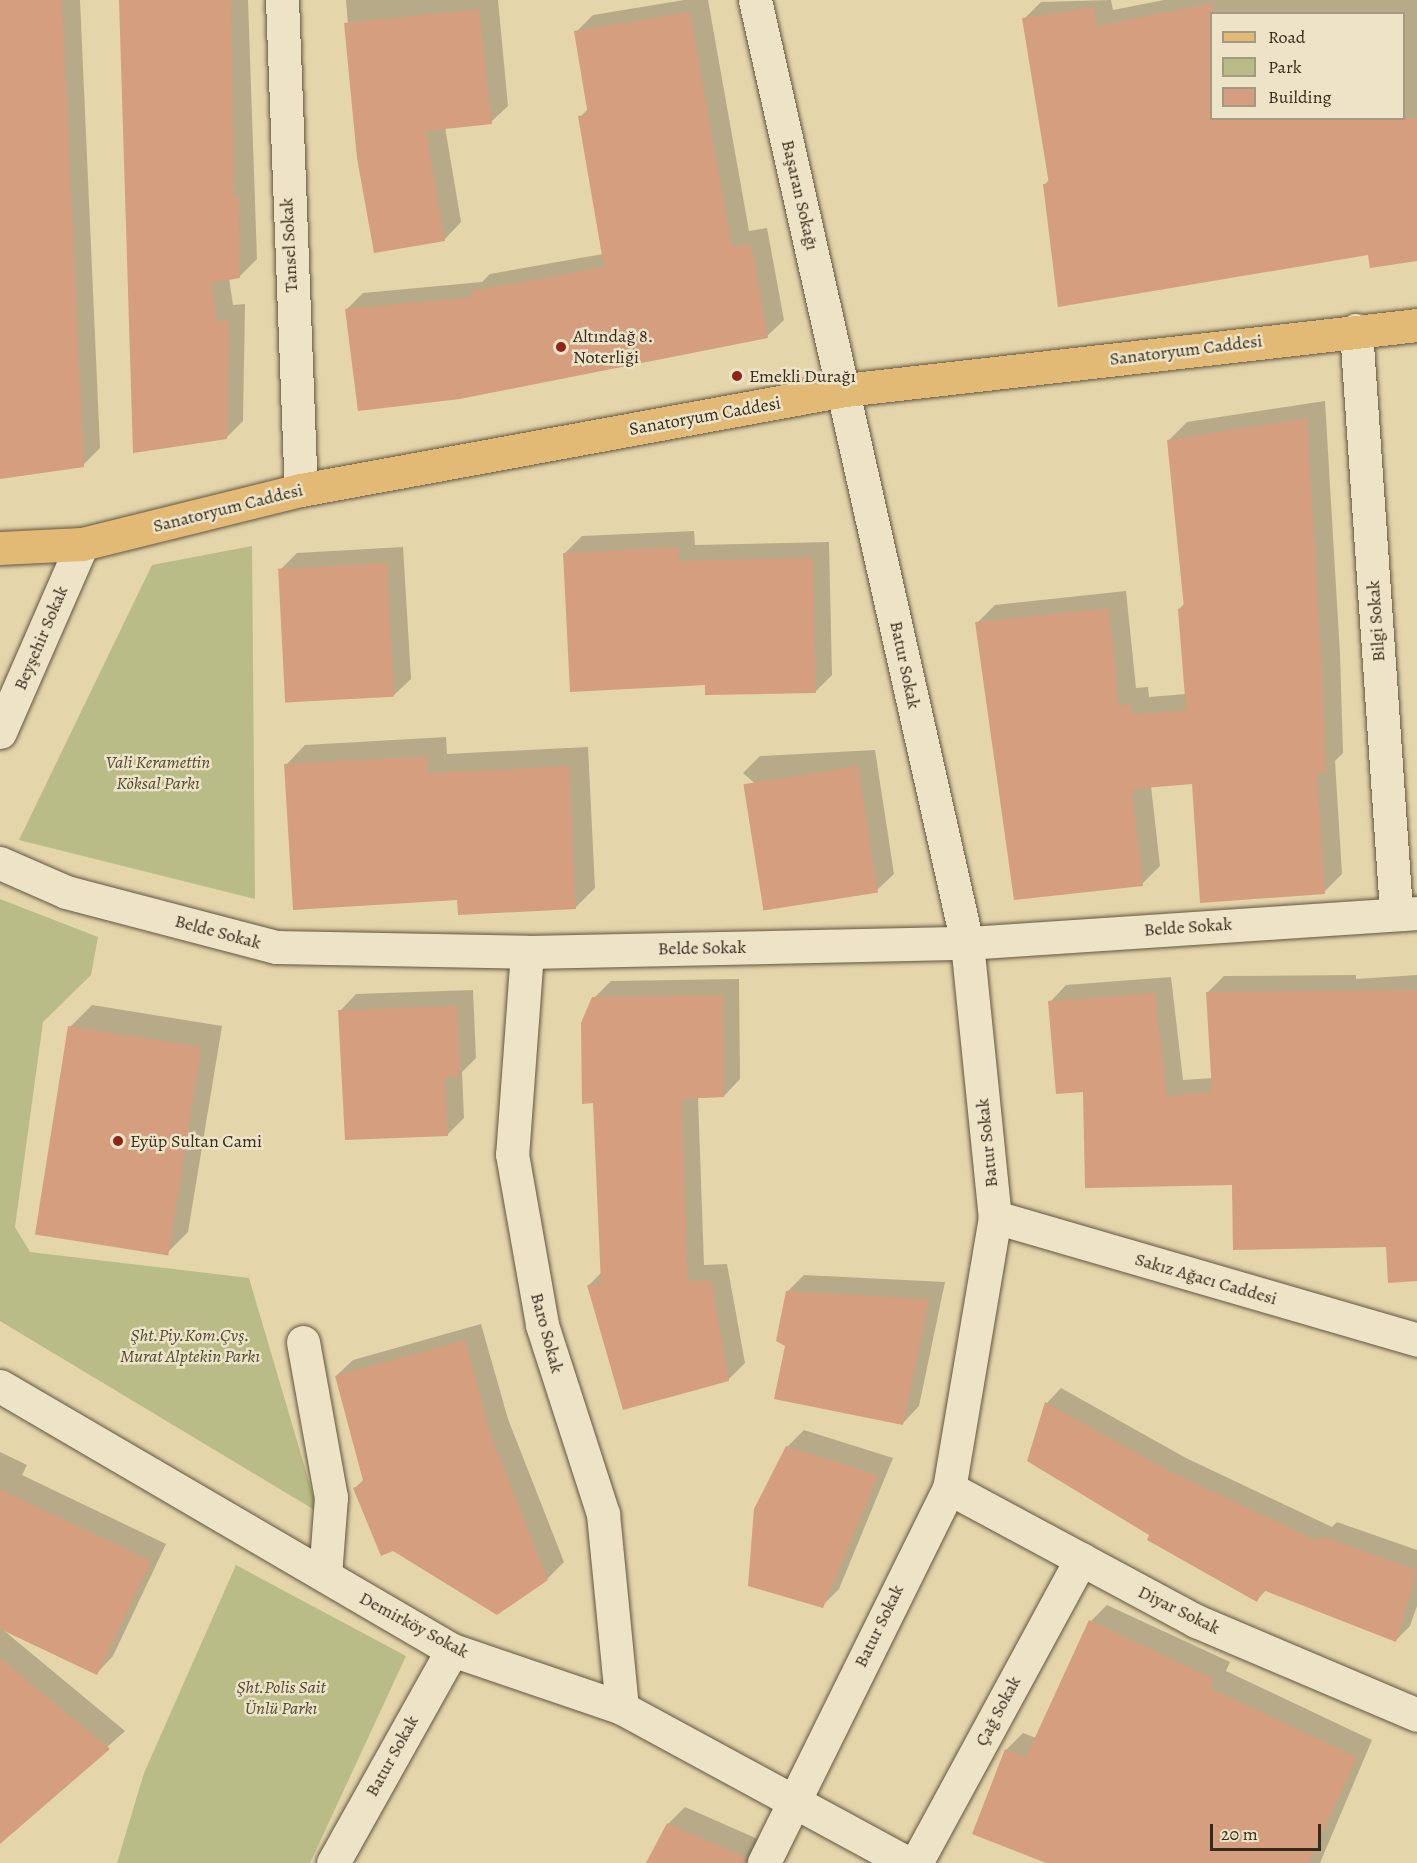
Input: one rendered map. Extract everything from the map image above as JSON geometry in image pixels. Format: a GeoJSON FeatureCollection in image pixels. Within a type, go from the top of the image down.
{"type":"FeatureCollection","features":[{"type":"Feature","properties":{"kind":"main road","name":"Sanatoryum Caddesi"},"geometry":{"type":"LineString","coordinates":[[0,548],[82,544],[300,490],[844,390],[1356,330],[1417,325]]}},
{"type":"Feature","properties":{"kind":"street","name":"Tansel Sokak"},"geometry":{"type":"LineString","coordinates":[[282,0],[300,490]]}},
{"type":"Feature","properties":{"kind":"street","name":"Başaran Sokağı"},"geometry":{"type":"LineString","coordinates":[[755,0],[844,390]]}},
{"type":"Feature","properties":{"kind":"street","name":"Bilgi Sokak"},"geometry":{"type":"LineString","coordinates":[[1356,330],[1407,912]]}},
{"type":"Feature","properties":{"kind":"street","name":"Batur Sokak"},"geometry":{"type":"LineString","coordinates":[[764,1863],[799,1801],[874,1634],[949,1488],[994,1217],[967,943],[844,390]]}},
{"type":"Feature","properties":{"kind":"street","name":"Beyşehir Sokak"},"geometry":{"type":"LineString","coordinates":[[0,732],[82,544]]}},
{"type":"Feature","properties":{"kind":"street","name":"Belde Sokak"},"geometry":{"type":"LineString","coordinates":[[0,862],[66,892],[276,947],[527,952],[967,943],[1407,912]]}},
{"type":"Feature","properties":{"kind":"street","name":"Baro Sokak"},"geometry":{"type":"LineString","coordinates":[[527,952],[512,1154],[542,1325],[603,1514],[622,1708]]}},
{"type":"Feature","properties":{"kind":"street","name":"Sakız Ağacı Caddesi"},"geometry":{"type":"LineString","coordinates":[[994,1217],[1417,1341]]}},
{"type":"Feature","properties":{"kind":"street"},"geometry":{"type":"LineString","coordinates":[[303,1342],[331,1497],[324,1575]]}},
{"type":"Feature","properties":{"kind":"street","name":"Demirköy Sokak"},"geometry":{"type":"LineString","coordinates":[[0,1386],[452,1650],[622,1708],[799,1801],[908,1863]]}},
{"type":"Feature","properties":{"kind":"street","name":"Diyar Sokak"},"geometry":{"type":"LineString","coordinates":[[949,1488],[1196,1621],[1417,1715]]}},
{"type":"Feature","properties":{"kind":"street","name":"Çağ Sokak"},"geometry":{"type":"LineString","coordinates":[[916,1863],[1081,1559]]}},
{"type":"Feature","properties":{"kind":"street","name":"Batur Sokak"},"geometry":{"type":"LineString","coordinates":[[333,1863],[452,1650]]}},
{"type":"Feature","properties":{"kind":"green space","name":"Vali Keramettin Köksal Parkı"},"geometry":{"type":"Polygon","coordinates":[[[252,546],[255,899],[19,840],[152,565],[252,546]]]}},
{"type":"Feature","properties":{"kind":"green space","name":"Şht.Piy.Kom.Çvş. Murat Alptekin Parkı"},"geometry":{"type":"Polygon","coordinates":[[[0,899],[98,937],[91,975],[43,1022],[15,1227],[30,1252],[249,1278],[318,1512],[0,1321],[0,899]]]}},
{"type":"Feature","properties":{"kind":"green space","name":"Şht.Polis Sait Ünlü Parkı"},"geometry":{"type":"Polygon","coordinates":[[[236,1565],[406,1656],[310,1863],[117,1863],[144,1773],[236,1565]]]}},
{"type":"Feature","properties":{"kind":"building"},"geometry":{"type":"Polygon","coordinates":[[[0,0],[62,0],[84,467],[0,479],[0,0]]]}},
{"type":"Feature","properties":{"kind":"building"},"geometry":{"type":"Polygon","coordinates":[[[119,0],[231,0],[234,196],[239,196],[240,278],[211,283],[217,321],[229,320],[227,439],[133,453],[119,0]]]}},
{"type":"Feature","properties":{"kind":"building"},"geometry":{"type":"Polygon","coordinates":[[[1212,3],[1212,12],[1210,12],[1210,120],[1405,120],[1405,118],[1417,118],[1417,261],[1370,268],[1368,255],[1058,307],[1043,184],[1049,184],[1022,18],[1094,7],[1097,26],[1212,3]]]}},
{"type":"Feature","properties":{"kind":"building"},"geometry":{"type":"Polygon","coordinates":[[[479,9],[492,124],[426,131],[445,241],[374,253],[357,158],[344,23],[479,9]]]}},
{"type":"Feature","properties":{"kind":"building"},"geometry":{"type":"Polygon","coordinates":[[[690,12],[732,247],[751,244],[768,338],[460,399],[358,411],[345,309],[473,297],[471,291],[604,267],[578,116],[588,115],[574,31],[690,12]]]}},
{"type":"Feature","properties":{"kind":"building"},"geometry":{"type":"Polygon","coordinates":[[[1307,418],[1326,773],[1317,773],[1325,894],[1200,903],[1192,784],[1132,789],[1143,886],[1014,900],[975,622],[1109,608],[1119,706],[1130,704],[1132,714],[1186,710],[1178,609],[1184,608],[1167,440],[1307,418]]]}},
{"type":"Feature","properties":{"kind":"building"},"geometry":{"type":"Polygon","coordinates":[[[678,547],[679,561],[813,558],[816,693],[705,695],[705,685],[570,692],[563,553],[678,547]]]}},
{"type":"Feature","properties":{"kind":"building"},"geometry":{"type":"Polygon","coordinates":[[[387,563],[394,697],[285,703],[278,569],[387,563]]]}},
{"type":"Feature","properties":{"kind":"building"},"geometry":{"type":"Polygon","coordinates":[[[427,756],[428,773],[569,766],[576,909],[458,915],[457,900],[293,910],[284,764],[427,756]]]}},
{"type":"Feature","properties":{"kind":"building"},"geometry":{"type":"Polygon","coordinates":[[[858,766],[878,892],[763,911],[743,784],[858,766]]]}},
{"type":"Feature","properties":{"kind":"building"},"geometry":{"type":"Polygon","coordinates":[[[1417,990],[1417,1281],[1388,1283],[1386,1247],[1233,1250],[1232,1185],[1085,1188],[1083,1092],[1056,1094],[1048,1001],[1155,993],[1167,1096],[1212,1092],[1206,992],[1417,990]]]}},
{"type":"Feature","properties":{"kind":"building"},"geometry":{"type":"Polygon","coordinates":[[[723,995],[724,1097],[681,1099],[688,1281],[711,1280],[729,1381],[623,1410],[587,1285],[601,1284],[593,1103],[582,1104],[581,1023],[592,997],[723,995]]]}},
{"type":"Feature","properties":{"kind":"building"},"geometry":{"type":"Polygon","coordinates":[[[457,1006],[460,1076],[445,1077],[448,1136],[345,1140],[338,1010],[457,1006]]]}},
{"type":"Feature","properties":{"kind":"building","name":"Eyüp Sultan Cami"},"geometry":{"type":"Polygon","coordinates":[[[68,1026],[201,1047],[168,1256],[35,1234],[68,1026]]]}},
{"type":"Feature","properties":{"kind":"building"},"geometry":{"type":"Polygon","coordinates":[[[786,1291],[929,1299],[903,1425],[774,1399],[785,1346],[776,1341],[786,1291]]]}},
{"type":"Feature","properties":{"kind":"building"},"geometry":{"type":"Polygon","coordinates":[[[465,1340],[491,1436],[548,1580],[497,1615],[393,1551],[381,1556],[353,1488],[364,1484],[335,1376],[465,1340]]]}},
{"type":"Feature","properties":{"kind":"building"},"geometry":{"type":"Polygon","coordinates":[[[1045,1402],[1171,1472],[1318,1541],[1321,1536],[1417,1570],[1396,1642],[1263,1590],[1257,1602],[1147,1540],[1149,1535],[1027,1461],[1045,1402]]]}},
{"type":"Feature","properties":{"kind":"building"},"geometry":{"type":"Polygon","coordinates":[[[786,1446],[878,1475],[823,1608],[748,1586],[754,1509],[786,1446]]]}},
{"type":"Feature","properties":{"kind":"building"},"geometry":{"type":"Polygon","coordinates":[[[0,1489],[151,1561],[97,1675],[0,1629],[0,1489]]]}},
{"type":"Feature","properties":{"kind":"building"},"geometry":{"type":"Polygon","coordinates":[[[1089,1620],[1214,1679],[1210,1688],[1357,1757],[1308,1863],[1046,1863],[972,1834],[1005,1749],[1026,1757],[1089,1620]]]}},
{"type":"Feature","properties":{"kind":"building"},"geometry":{"type":"Polygon","coordinates":[[[0,1658],[110,1749],[0,1844],[0,1658]]]}},
{"type":"Feature","properties":{"kind":"building"},"geometry":{"type":"Polygon","coordinates":[[[667,1823],[747,1858],[745,1863],[646,1863],[667,1823]]]}},
{"type":"Feature","properties":{"kind":"place","name":"Altındağ 8. Noterliği"},"geometry":{"type":"Point","coordinates":[561,347]}},
{"type":"Feature","properties":{"kind":"place","name":"Emekli Durağı"},"geometry":{"type":"Point","coordinates":[737,376]}},
{"type":"Feature","properties":{"kind":"place","name":"Eyüp Sultan Cami"},"geometry":{"type":"Point","coordinates":[118,1141]}}]}
